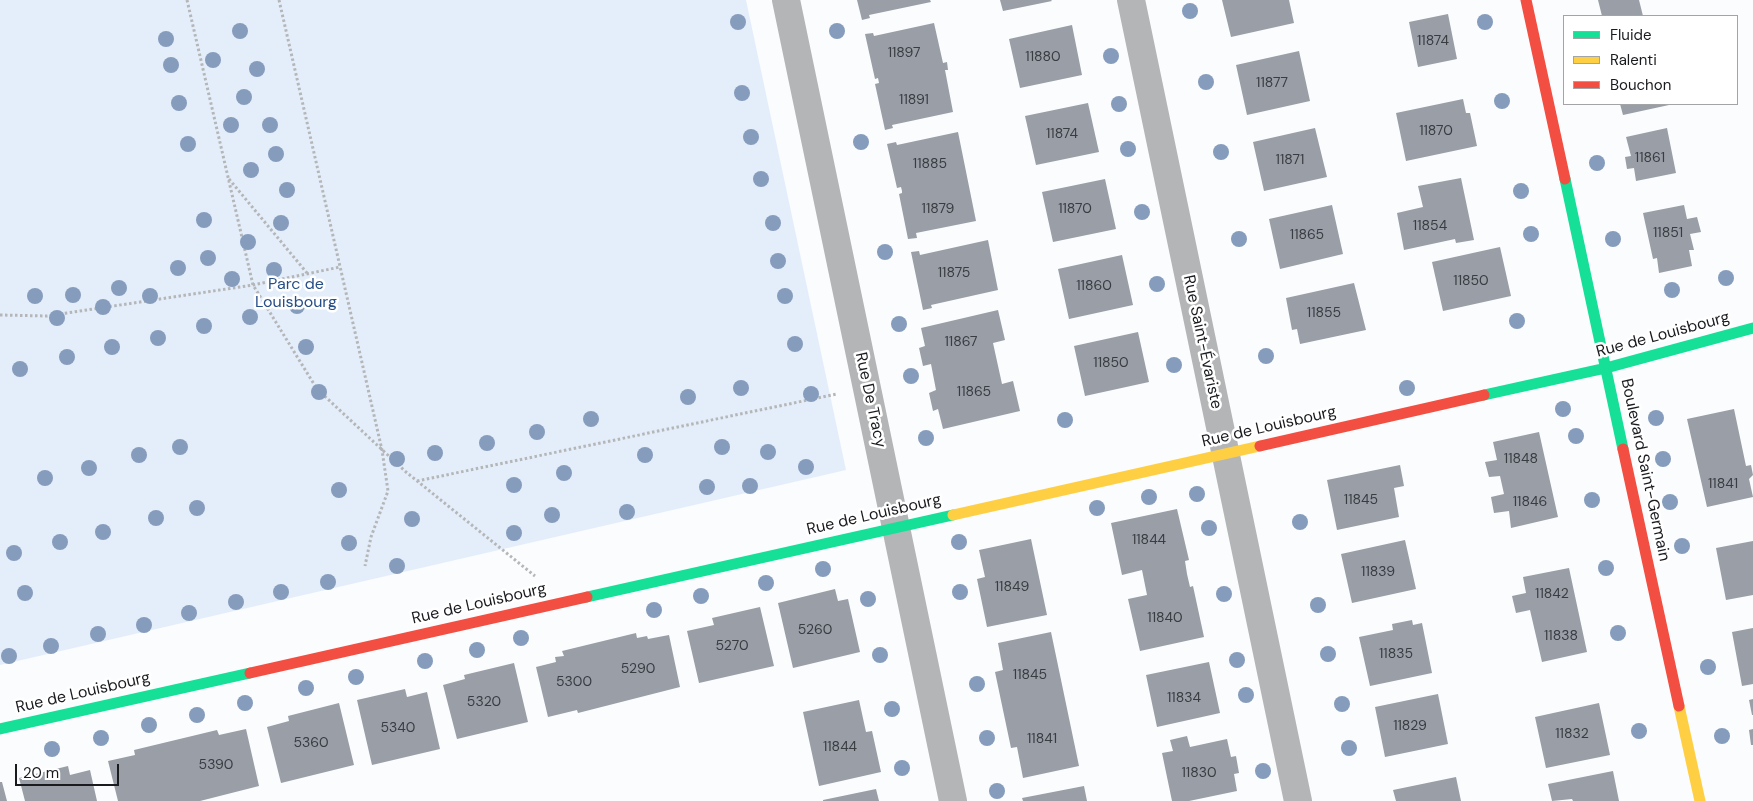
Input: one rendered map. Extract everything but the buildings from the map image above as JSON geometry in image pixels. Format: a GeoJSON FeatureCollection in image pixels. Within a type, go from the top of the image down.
{"type":"FeatureCollection","features":[{"type":"Feature","properties":{"kind":"street","name":"Rue De Tracy"},"geometry":{"type":"LineString","coordinates":[[786,0],[953,801]]}},
{"type":"Feature","properties":{"kind":"street","name":"Rue Saint-Évariste"},"geometry":{"type":"LineString","coordinates":[[1131,0],[1298,801]]}},
{"type":"Feature","properties":{"kind":"street","name":"Boulevard Saint-Germain"},"geometry":{"type":"LineString","coordinates":[[1526,0],[1700,801]]}},
{"type":"Feature","properties":{"kind":"street","name":"Rue de Louisbourg"},"geometry":{"type":"LineString","coordinates":[[0,728],[1606,368],[1753,328]]}},
{"type":"Feature","properties":{"kind":"path"},"geometry":{"type":"LineString","coordinates":[[187,0],[253,285],[317,389],[417,481],[566,601]]}},
{"type":"Feature","properties":{"kind":"path"},"geometry":{"type":"LineString","coordinates":[[279,0],[382,450],[388,491],[370,537],[365,566]]}},
{"type":"Feature","properties":{"kind":"path"},"geometry":{"type":"LineString","coordinates":[[227,177],[307,273]]}},
{"type":"Feature","properties":{"kind":"path"},"geometry":{"type":"LineString","coordinates":[[0,315],[47,316],[253,285],[340,266]]}},
{"type":"Feature","properties":{"kind":"path"},"geometry":{"type":"LineString","coordinates":[[417,481],[867,387]]}},
{"type":"Feature","properties":{"kind":"green space","name":"Parc de Louisbourg"},"geometry":{"type":"Polygon","coordinates":[[[0,0],[746,0],[846,470],[0,665],[0,0]]]}},
{"type":"Feature","properties":{"kind":"traffic: fast"},"geometry":{"type":"LineString","coordinates":[[1565,179],[1623,449]]}},
{"type":"Feature","properties":{"kind":"traffic: fast"},"geometry":{"type":"LineString","coordinates":[[1484,395],[1606,368],[1753,328]]}},
{"type":"Feature","properties":{"kind":"traffic: fast"},"geometry":{"type":"LineString","coordinates":[[587,597],[953,515]]}},
{"type":"Feature","properties":{"kind":"traffic: fast"},"geometry":{"type":"LineString","coordinates":[[0,729],[250,673]]}},
{"type":"Feature","properties":{"kind":"traffic: slow"},"geometry":{"type":"LineString","coordinates":[[953,515],[1260,446]]}},
{"type":"Feature","properties":{"kind":"traffic: slow"},"geometry":{"type":"LineString","coordinates":[[1679,706],[1700,801]]}},
{"type":"Feature","properties":{"kind":"traffic: jam"},"geometry":{"type":"LineString","coordinates":[[1526,0],[1565,179]]}},
{"type":"Feature","properties":{"kind":"traffic: jam"},"geometry":{"type":"LineString","coordinates":[[1260,446],[1484,395]]}},
{"type":"Feature","properties":{"kind":"traffic: jam"},"geometry":{"type":"LineString","coordinates":[[1623,449],[1679,706]]}},
{"type":"Feature","properties":{"kind":"traffic: jam"},"geometry":{"type":"LineString","coordinates":[[250,673],[587,597]]}}]}
